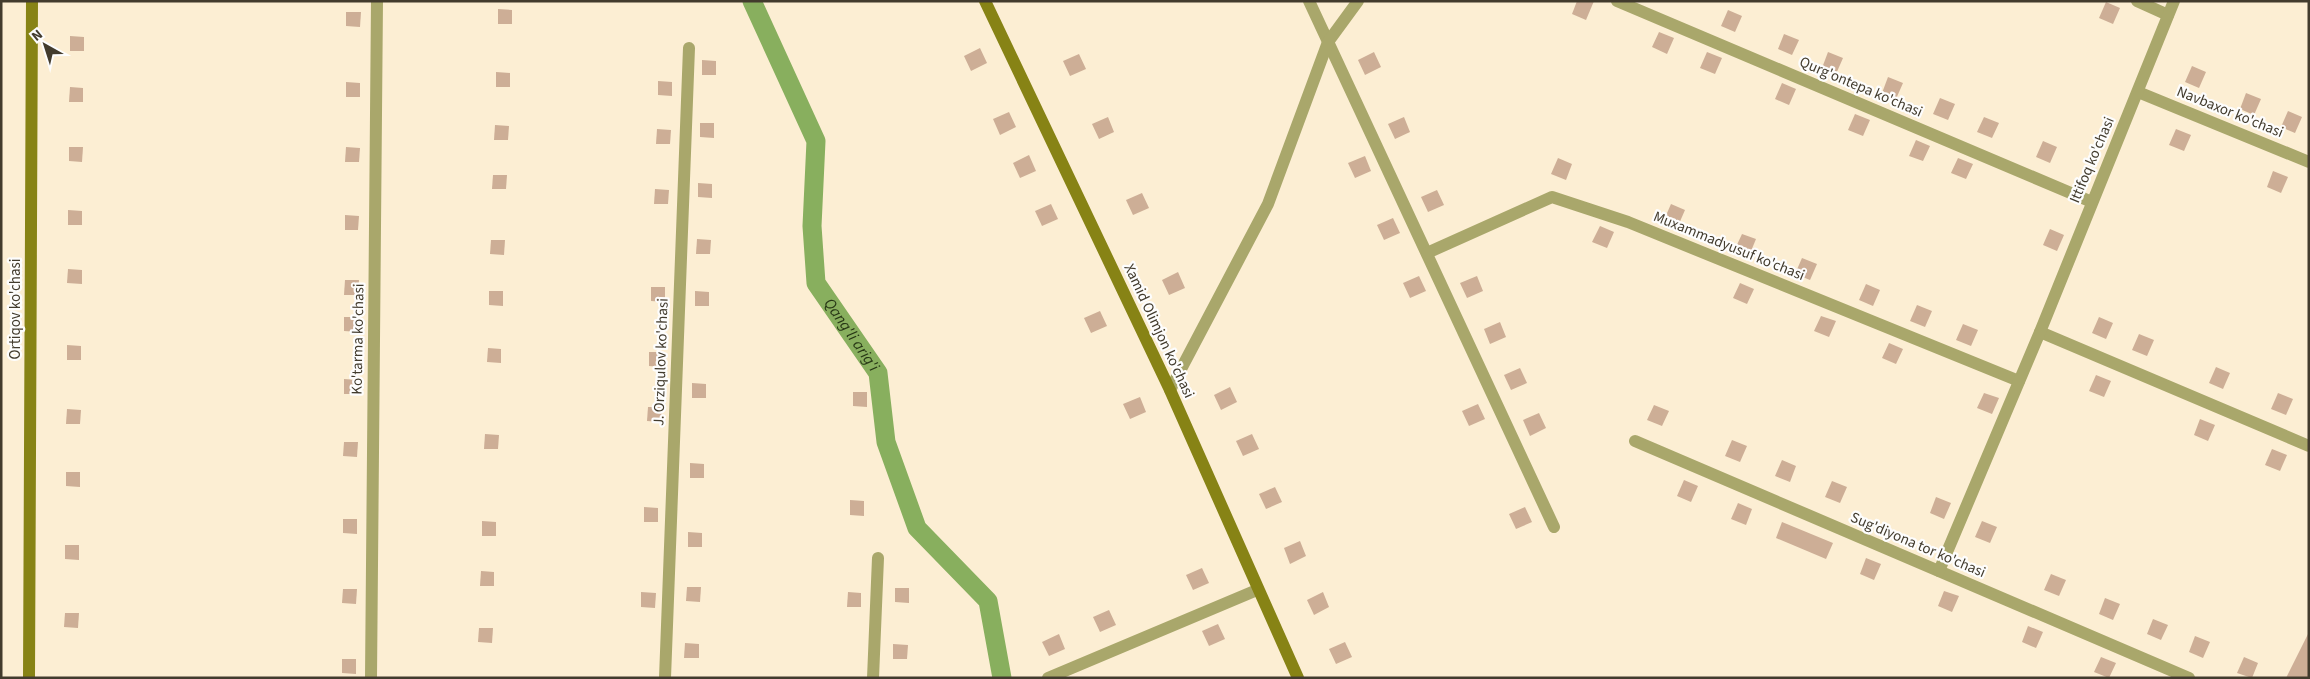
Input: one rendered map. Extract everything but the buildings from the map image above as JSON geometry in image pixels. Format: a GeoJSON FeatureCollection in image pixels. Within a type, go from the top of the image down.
{"type":"FeatureCollection","features":[{"type":"Feature","properties":{"kind":"main road","name":"Ortiqov ko'chasi"},"geometry":{"type":"LineString","coordinates":[[29,678],[32,1]]}},
{"type":"Feature","properties":{"kind":"main road","name":"Xamid Olimjon ko'chasi"},"geometry":{"type":"LineString","coordinates":[[985,1],[1170,390],[1257,590],[1298,678]]}},
{"type":"Feature","properties":{"kind":"street","name":"Ko'tarma ko'chasi"},"geometry":{"type":"LineString","coordinates":[[371,678],[377,1]]}},
{"type":"Feature","properties":{"kind":"street"},"geometry":{"type":"LineString","coordinates":[[1309,1],[1554,527]]}},
{"type":"Feature","properties":{"kind":"street"},"geometry":{"type":"LineString","coordinates":[[1170,390],[1268,204],[1328,42],[1358,1]]}},
{"type":"Feature","properties":{"kind":"street","name":"Qurg'ontepa ko'chasi"},"geometry":{"type":"LineString","coordinates":[[1617,1],[2092,202]]}},
{"type":"Feature","properties":{"kind":"street"},"geometry":{"type":"LineString","coordinates":[[2137,1],[2168,15]]}},
{"type":"Feature","properties":{"kind":"street","name":"Ittifoq ko'chasi"},"geometry":{"type":"LineString","coordinates":[[1939,571],[2040,332],[2174,1]]}},
{"type":"Feature","properties":{"kind":"street","name":"J. Orziqulov ko'chasi"},"geometry":{"type":"LineString","coordinates":[[665,678],[689,48]]}},
{"type":"Feature","properties":{"kind":"street","name":"Navbaxor ko'chasi"},"geometry":{"type":"LineString","coordinates":[[2138,92],[2309,162]]}},
{"type":"Feature","properties":{"kind":"street","name":"Muxammadyusuf ko'chasi"},"geometry":{"type":"LineString","coordinates":[[1426,253],[1552,197],[1628,222],[2019,381]]}},
{"type":"Feature","properties":{"kind":"street"},"geometry":{"type":"LineString","coordinates":[[2040,332],[2309,446]]}},
{"type":"Feature","properties":{"kind":"street","name":"Sug'diyona tor ko'chasi"},"geometry":{"type":"LineString","coordinates":[[1635,441],[2189,678]]}},
{"type":"Feature","properties":{"kind":"street"},"geometry":{"type":"LineString","coordinates":[[874,678],[878,558]]}},
{"type":"Feature","properties":{"kind":"street"},"geometry":{"type":"LineString","coordinates":[[1048,678],[1257,590]]}},
{"type":"Feature","properties":{"kind":"waterway","name":"Qang'li arig'i"},"geometry":{"type":"LineString","coordinates":[[752,1],[816,141],[812,226],[816,283],[878,373],[886,442],[917,528],[988,601],[1002,678]]}}]}
